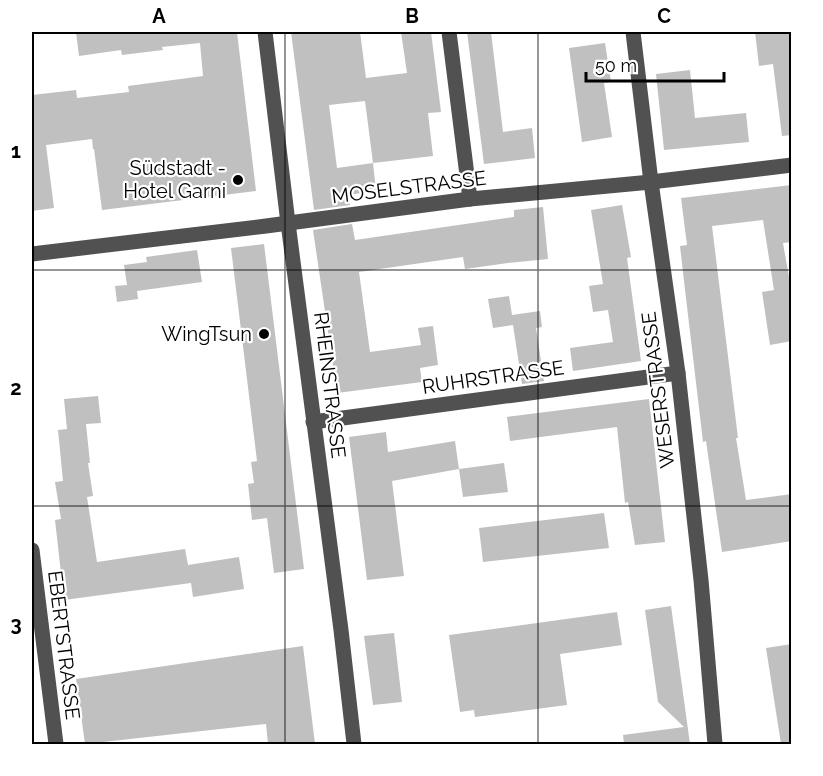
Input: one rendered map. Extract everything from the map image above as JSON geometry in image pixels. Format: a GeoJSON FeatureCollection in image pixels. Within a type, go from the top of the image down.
{"type":"FeatureCollection","features":[{"type":"Feature","properties":{"kind":"street","name":"RHEINSTRASSE"},"geometry":{"type":"LineString","coordinates":[[265,32],[354,744]]}},
{"type":"Feature","properties":{"kind":"street"},"geometry":{"type":"LineString","coordinates":[[449,32],[470,199]]}},
{"type":"Feature","properties":{"kind":"street","name":"WESERSTRASSE"},"geometry":{"type":"LineString","coordinates":[[633,32],[678,373],[701,580],[715,744]]}},
{"type":"Feature","properties":{"kind":"street","name":"MOSELSTRASSE"},"geometry":{"type":"LineString","coordinates":[[32,254],[470,199],[651,182],[792,165]]}},
{"type":"Feature","properties":{"kind":"street","name":"RUHRSTRASSE"},"geometry":{"type":"LineString","coordinates":[[313,422],[678,373]]}},
{"type":"Feature","properties":{"kind":"street","name":"EBERTSTRASSE"},"geometry":{"type":"LineString","coordinates":[[32,550],[56,744]]}},
{"type":"Feature","properties":{"kind":"building"},"geometry":{"type":"Polygon","coordinates":[[[76,32],[237,32],[256,191],[102,210],[92,139],[46,145],[54,208],[32,211],[32,95],[76,90],[77,98],[129,92],[128,86],[203,76],[200,43],[162,47],[163,50],[122,55],[121,50],[79,56],[76,32]]]}},
{"type":"Feature","properties":{"kind":"building"},"geometry":{"type":"Polygon","coordinates":[[[291,32],[360,32],[366,78],[407,73],[401,32],[431,32],[441,112],[428,113],[433,156],[373,163],[376,191],[348,195],[350,205],[314,210],[291,32]],[[365,101],[329,105],[337,168],[373,163],[365,101]]]}},
{"type":"Feature","properties":{"kind":"building"},"geometry":{"type":"Polygon","coordinates":[[[467,32],[491,32],[503,132],[532,128],[535,158],[484,164],[467,32]]]}},
{"type":"Feature","properties":{"kind":"building"},"geometry":{"type":"Polygon","coordinates":[[[755,32],[792,32],[792,135],[782,136],[773,64],[759,66],[755,32]]]}},
{"type":"Feature","properties":{"kind":"building"},"geometry":{"type":"Polygon","coordinates":[[[605,43],[611,82],[604,83],[612,137],[582,142],[569,48],[605,43]]]}},
{"type":"Feature","properties":{"kind":"building"},"geometry":{"type":"Polygon","coordinates":[[[690,70],[695,118],[746,113],[749,142],[664,150],[656,74],[690,70]]]}},
{"type":"Feature","properties":{"kind":"building"},"geometry":{"type":"Polygon","coordinates":[[[792,185],[792,242],[783,243],[792,294],[792,341],[770,345],[762,292],[774,290],[763,220],[712,226],[738,438],[736,438],[746,500],[792,494],[792,541],[722,552],[706,441],[703,442],[684,281],[680,246],[687,245],[681,198],[792,185]]]}},
{"type":"Feature","properties":{"kind":"building"},"geometry":{"type":"Polygon","coordinates":[[[622,205],[631,257],[627,258],[641,361],[573,371],[570,348],[613,342],[608,310],[593,312],[589,286],[603,284],[591,210],[622,205]]]}},
{"type":"Feature","properties":{"kind":"building"},"geometry":{"type":"Polygon","coordinates":[[[543,207],[548,259],[465,269],[463,257],[359,272],[370,352],[421,345],[418,328],[433,326],[438,365],[420,368],[422,382],[337,393],[313,230],[352,224],[355,240],[514,217],[514,210],[543,207]]]}},
{"type":"Feature","properties":{"kind":"building"},"geometry":{"type":"Polygon","coordinates":[[[264,244],[304,569],[274,573],[267,518],[252,520],[248,484],[254,483],[251,462],[257,461],[231,248],[264,244]]]}},
{"type":"Feature","properties":{"kind":"building"},"geometry":{"type":"Polygon","coordinates":[[[197,250],[202,282],[137,291],[138,299],[117,302],[115,286],[127,285],[124,265],[147,262],[146,257],[197,250]]]}},
{"type":"Feature","properties":{"kind":"building"},"geometry":{"type":"Polygon","coordinates":[[[509,296],[512,315],[540,311],[542,327],[536,328],[544,381],[522,384],[513,325],[493,328],[488,299],[509,296]]]}},
{"type":"Feature","properties":{"kind":"building"},"geometry":{"type":"Polygon","coordinates":[[[98,396],[101,423],[86,424],[93,496],[87,497],[97,562],[185,549],[188,565],[239,557],[244,589],[193,597],[191,583],[64,600],[55,520],[61,519],[55,482],[63,481],[58,430],[67,429],[64,399],[98,396]]]}},
{"type":"Feature","properties":{"kind":"building"},"geometry":{"type":"Polygon","coordinates":[[[649,399],[665,542],[635,545],[628,502],[625,503],[617,427],[510,441],[507,417],[649,399]]]}},
{"type":"Feature","properties":{"kind":"building"},"geometry":{"type":"Polygon","coordinates":[[[386,432],[388,452],[455,441],[459,469],[392,481],[404,576],[367,580],[349,437],[386,432]]]}},
{"type":"Feature","properties":{"kind":"building"},"geometry":{"type":"Polygon","coordinates":[[[504,463],[508,492],[463,497],[459,469],[504,463]]]}},
{"type":"Feature","properties":{"kind":"building"},"geometry":{"type":"Polygon","coordinates":[[[604,513],[609,548],[483,562],[479,528],[604,513]]]}},
{"type":"Feature","properties":{"kind":"building"},"geometry":{"type":"Polygon","coordinates":[[[671,606],[690,744],[624,744],[623,735],[684,727],[658,702],[645,610],[671,606]]]}},
{"type":"Feature","properties":{"kind":"building"},"geometry":{"type":"Polygon","coordinates":[[[617,612],[622,645],[560,654],[567,705],[475,717],[474,710],[460,712],[449,635],[617,612]]]}},
{"type":"Feature","properties":{"kind":"building"},"geometry":{"type":"Polygon","coordinates":[[[394,633],[402,702],[373,705],[364,636],[394,633]]]}},
{"type":"Feature","properties":{"kind":"building"},"geometry":{"type":"Polygon","coordinates":[[[792,644],[792,744],[781,744],[766,648],[792,644]]]}},
{"type":"Feature","properties":{"kind":"building"},"geometry":{"type":"Polygon","coordinates":[[[303,646],[315,744],[268,744],[266,724],[85,744],[76,679],[303,646]]]}},
{"type":"Feature","properties":{"kind":"place","name":"Südstadt - Hotel Garni"},"geometry":{"type":"Point","coordinates":[238,180]}},
{"type":"Feature","properties":{"kind":"place","name":"WingTsun"},"geometry":{"type":"Point","coordinates":[264,334]}}]}
